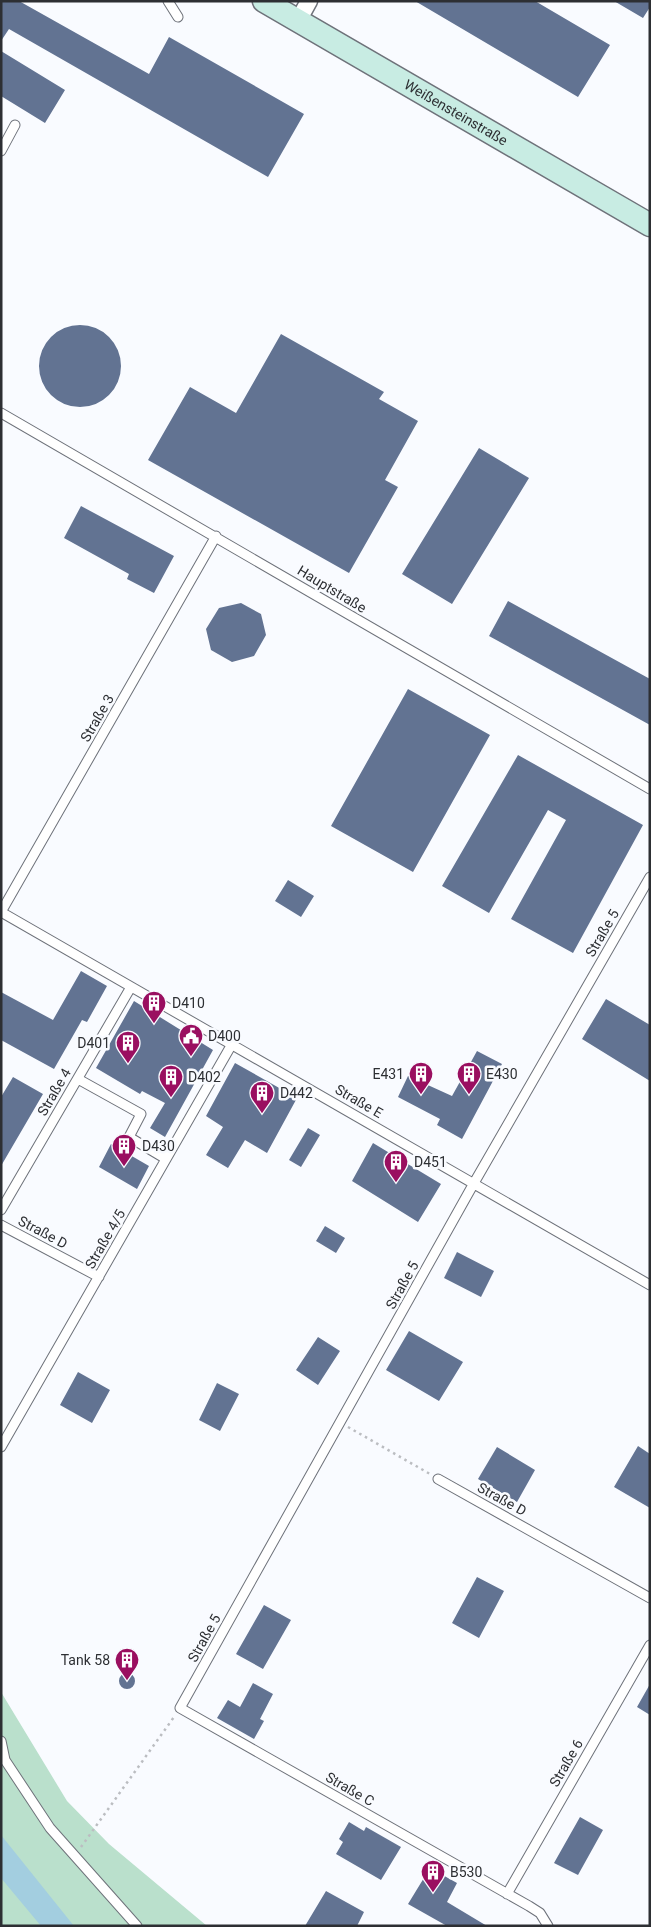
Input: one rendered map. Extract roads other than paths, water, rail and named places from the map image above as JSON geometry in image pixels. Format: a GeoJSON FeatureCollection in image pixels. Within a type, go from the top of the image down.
{"type":"FeatureCollection","features":[{"type":"Feature","properties":{"kind":"street","name":"Weißensteinstraße"},"geometry":{"type":"LineString","coordinates":[[264,1],[303,11],[650,225]]}},
{"type":"Feature","properties":{"kind":"lane"},"geometry":{"type":"LineString","coordinates":[[168,1],[178,17]]}},
{"type":"Feature","properties":{"kind":"lane"},"geometry":{"type":"LineString","coordinates":[[1,151],[15,125]]}},
{"type":"Feature","properties":{"kind":"lane","name":"Hauptstraße"},"geometry":{"type":"LineString","coordinates":[[1,413],[650,789]]}},
{"type":"Feature","properties":{"kind":"lane","name":"Straße 3"},"geometry":{"type":"LineString","coordinates":[[1,912],[216,536]]}},
{"type":"Feature","properties":{"kind":"lane","name":"Straße 5"},"geometry":{"type":"LineString","coordinates":[[180,1708],[474,1183],[650,877]]}},
{"type":"Feature","properties":{"kind":"lane","name":"Straße E"},"geometry":{"type":"LineString","coordinates":[[1,912],[650,1286]]}},
{"type":"Feature","properties":{"kind":"lane","name":"Straße 4"},"geometry":{"type":"LineString","coordinates":[[1,1210],[131,987]]}},
{"type":"Feature","properties":{"kind":"lane","name":"Straße 4/5"},"geometry":{"type":"LineString","coordinates":[[1,1447],[232,1044]]}},
{"type":"Feature","properties":{"kind":"lane"},"geometry":{"type":"LineString","coordinates":[[78,1079],[141,1114],[129,1137],[166,1159]]}},
{"type":"Feature","properties":{"kind":"lane","name":"Straße D"},"geometry":{"type":"LineString","coordinates":[[1,1225],[99,1277]]}},
{"type":"Feature","properties":{"kind":"lane","name":"Straße D"},"geometry":{"type":"LineString","coordinates":[[438,1479],[650,1598]]}},
{"type":"Feature","properties":{"kind":"lane","name":"Straße 6"},"geometry":{"type":"LineString","coordinates":[[507,1894],[650,1645]]}},
{"type":"Feature","properties":{"kind":"lane","name":"Straße C"},"geometry":{"type":"LineString","coordinates":[[180,1708],[540,1913],[548,1926]]}},
{"type":"Feature","properties":{"kind":"lane"},"geometry":{"type":"LineString","coordinates":[[1,1741],[5,1760],[50,1828],[137,1926]]}},
{"type":"Feature","properties":{"kind":"water"},"geometry":{"type":"Polygon","coordinates":[[[1,1835],[74,1926],[41,1926],[1,1878],[1,1835]]]}},
{"type":"Feature","properties":{"kind":"place","name":"D410"},"geometry":{"type":"Point","coordinates":[154,1024]}},
{"type":"Feature","properties":{"kind":"place","name":"D400"},"geometry":{"type":"Point","coordinates":[191,1057]}},
{"type":"Feature","properties":{"kind":"place","name":"D401"},"geometry":{"type":"Point","coordinates":[128,1064]}},
{"type":"Feature","properties":{"kind":"place","name":"E431"},"geometry":{"type":"Point","coordinates":[421,1095]}},
{"type":"Feature","properties":{"kind":"place","name":"E430"},"geometry":{"type":"Point","coordinates":[469,1095]}},
{"type":"Feature","properties":{"kind":"place","name":"D402"},"geometry":{"type":"Point","coordinates":[171,1098]}},
{"type":"Feature","properties":{"kind":"place","name":"D442"},"geometry":{"type":"Point","coordinates":[262,1114]}},
{"type":"Feature","properties":{"kind":"place","name":"D430"},"geometry":{"type":"Point","coordinates":[124,1167]}},
{"type":"Feature","properties":{"kind":"place","name":"D451"},"geometry":{"type":"Point","coordinates":[396,1183]}},
{"type":"Feature","properties":{"kind":"place","name":"Tank 58"},"geometry":{"type":"Point","coordinates":[127,1681]}},
{"type":"Feature","properties":{"kind":"place","name":"B530"},"geometry":{"type":"Point","coordinates":[433,1893]}}]}
